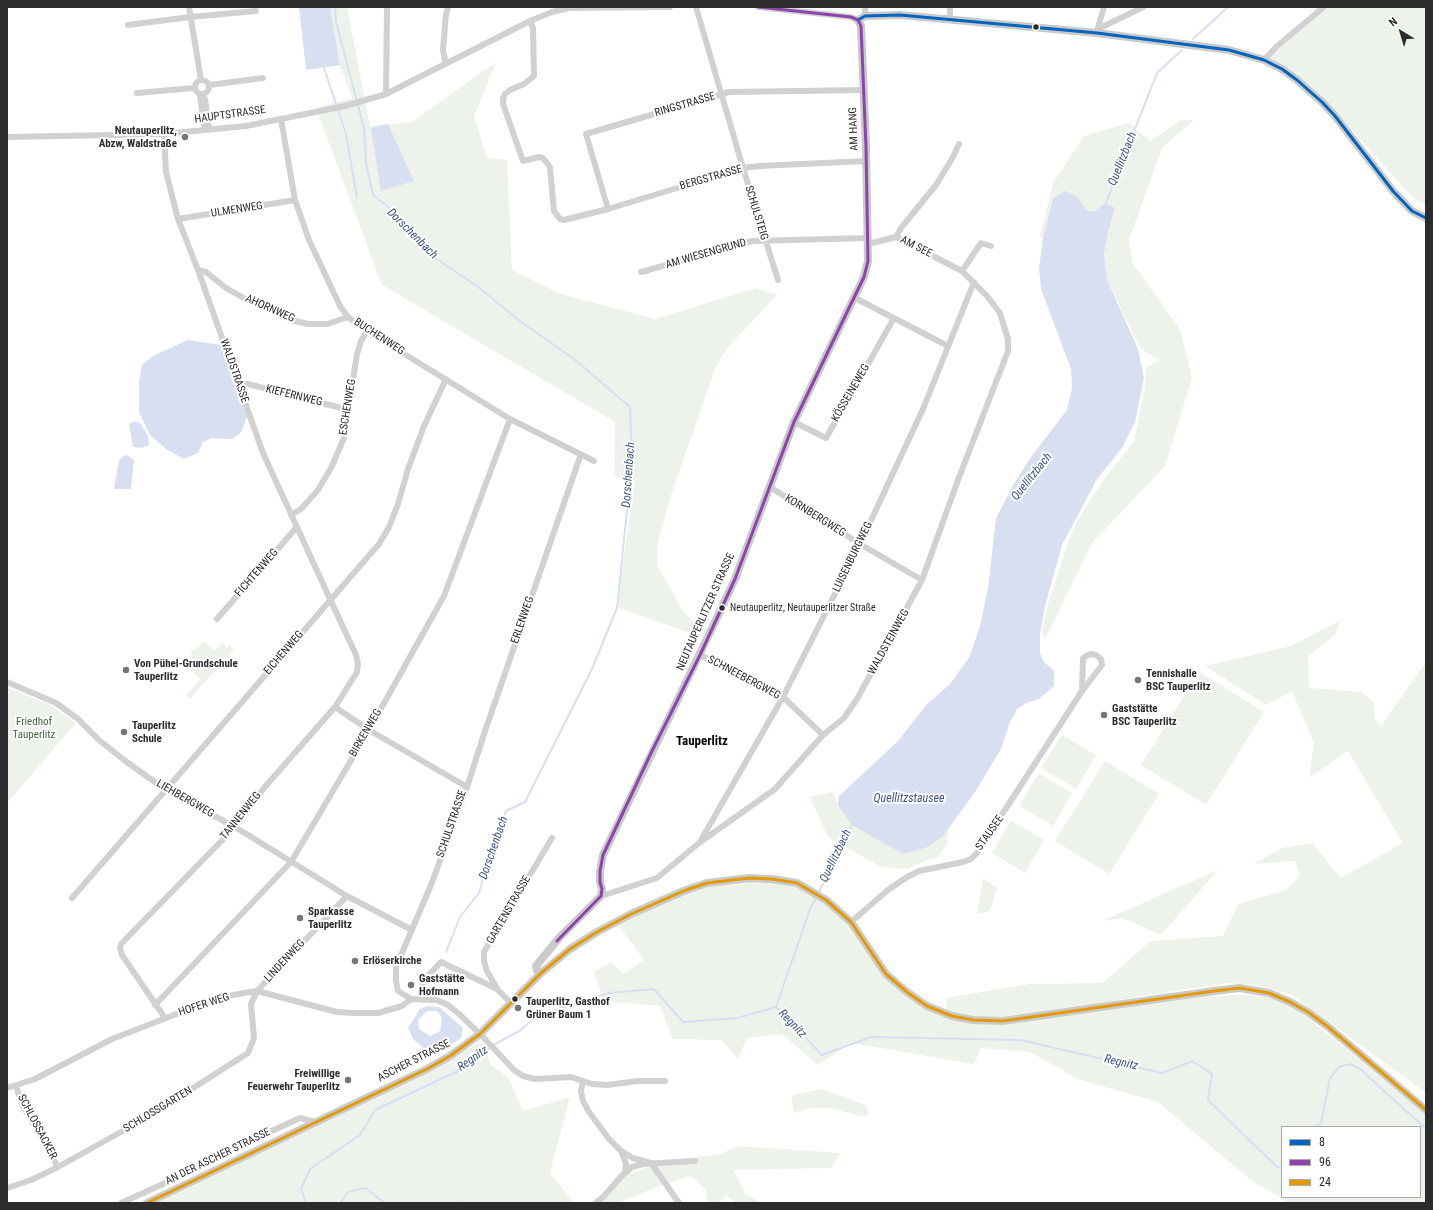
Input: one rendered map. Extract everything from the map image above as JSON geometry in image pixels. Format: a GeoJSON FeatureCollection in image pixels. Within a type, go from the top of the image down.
{"type":"FeatureCollection","features":[{"type":"Feature","properties":{"kind":"street"},"geometry":{"type":"LineString","coordinates":[[189,7],[201,80]]}},
{"type":"Feature","properties":{"kind":"street"},"geometry":{"type":"LineString","coordinates":[[386,94],[387,7]]}},
{"type":"Feature","properties":{"kind":"street"},"geometry":{"type":"LineString","coordinates":[[446,64],[443,50],[448,7]]}},
{"type":"Feature","properties":{"kind":"street","name":"HAUPTSTRASSE"},"geometry":{"type":"LineString","coordinates":[[7,138],[164,134],[246,126],[345,106],[386,94],[530,21],[552,12],[569,8],[670,7]]}},
{"type":"Feature","properties":{"kind":"street","name":"SCHULSTEIG"},"geometry":{"type":"LineString","coordinates":[[696,7],[742,168],[778,280]]}},
{"type":"Feature","properties":{"kind":"street"},"geometry":{"type":"LineString","coordinates":[[758,7],[861,18],[900,15],[1097,31],[1229,50],[1264,60],[1282,69],[1324,103],[1336,116],[1393,191],[1412,211],[1426,218]]}},
{"type":"Feature","properties":{"kind":"street"},"geometry":{"type":"LineString","coordinates":[[861,18],[865,7]]}},
{"type":"Feature","properties":{"kind":"street"},"geometry":{"type":"LineString","coordinates":[[950,7],[950,20]]}},
{"type":"Feature","properties":{"kind":"street"},"geometry":{"type":"LineString","coordinates":[[1097,31],[1104,7]]}},
{"type":"Feature","properties":{"kind":"street"},"geometry":{"type":"LineString","coordinates":[[1097,31],[1143,7]]}},
{"type":"Feature","properties":{"kind":"street"},"geometry":{"type":"LineString","coordinates":[[1264,60],[1276,47],[1324,7]]}},
{"type":"Feature","properties":{"kind":"street"},"geometry":{"type":"LineString","coordinates":[[128,25],[190,17],[256,11]]}},
{"type":"Feature","properties":{"kind":"street","name":"AM HANG"},"geometry":{"type":"LineString","coordinates":[[861,18],[868,241]]}},
{"type":"Feature","properties":{"kind":"street","name":"BERGSTRASSE"},"geometry":{"type":"LineString","coordinates":[[530,21],[533,28],[534,76],[524,84],[510,90],[505,94],[503,104],[523,160],[539,157],[543,158],[550,167],[554,211],[560,219],[564,220],[608,209],[742,168],[866,161]]}},
{"type":"Feature","properties":{"kind":"street"},"geometry":{"type":"LineString","coordinates":[[209,85],[263,78]]}},
{"type":"Feature","properties":{"kind":"street"},"geometry":{"type":"LineString","coordinates":[[194,88],[196,83],[201,80],[206,81],[209,85],[209,91],[202,95]]}},
{"type":"Feature","properties":{"kind":"street"},"geometry":{"type":"LineString","coordinates":[[137,92],[194,88]]}},
{"type":"Feature","properties":{"kind":"street"},"geometry":{"type":"LineString","coordinates":[[194,88],[196,92],[202,95]]}},
{"type":"Feature","properties":{"kind":"street","name":"RINGSTRASSE"},"geometry":{"type":"LineString","coordinates":[[608,209],[586,134],[729,92],[864,90]]}},
{"type":"Feature","properties":{"kind":"street"},"geometry":{"type":"LineString","coordinates":[[202,95],[207,130]]}},
{"type":"Feature","properties":{"kind":"street","name":"BUCHENWEG"},"geometry":{"type":"LineString","coordinates":[[281,119],[295,200],[309,240],[321,268],[340,306],[348,318],[510,419],[594,461]]}},
{"type":"Feature","properties":{"kind":"street","name":"WALDSTRASSE"},"geometry":{"type":"LineString","coordinates":[[164,134],[166,172],[178,219],[240,385],[263,454],[330,599]]}},
{"type":"Feature","properties":{"kind":"street"},"geometry":{"type":"LineString","coordinates":[[896,237],[901,228],[936,185],[959,144]]}},
{"type":"Feature","properties":{"kind":"street","name":"ULMENWEG"},"geometry":{"type":"LineString","coordinates":[[178,219],[295,200]]}},
{"type":"Feature","properties":{"kind":"street","name":"AM SEE"},"geometry":{"type":"LineString","coordinates":[[868,241],[896,237],[962,271],[974,282]]}},
{"type":"Feature","properties":{"kind":"street","name":"AM WIESENGRUND"},"geometry":{"type":"LineString","coordinates":[[641,272],[752,241],[868,241]]}},
{"type":"Feature","properties":{"kind":"street","name":"NEUTAUPERLITZER STRASSE"},"geometry":{"type":"LineString","coordinates":[[601,896],[602,889],[600,882],[600,871],[604,855],[652,751],[735,579],[794,422],[864,277],[868,261],[868,241]]}},
{"type":"Feature","properties":{"kind":"street"},"geometry":{"type":"LineString","coordinates":[[962,271],[981,243],[991,246]]}},
{"type":"Feature","properties":{"kind":"street","name":"AHORNWEG"},"geometry":{"type":"LineString","coordinates":[[198,270],[206,272],[226,288],[249,301],[291,320],[308,324],[327,324],[348,318]]}},
{"type":"Feature","properties":{"kind":"street","name":"LUISENBURGWEG"},"geometry":{"type":"LineString","coordinates":[[699,843],[782,697],[860,544],[923,409],[974,282]]}},
{"type":"Feature","properties":{"kind":"street","name":"WALDSTEINWEG"},"geometry":{"type":"LineString","coordinates":[[601,896],[657,878],[699,843],[775,789],[823,735],[844,718],[857,699],[922,580],[958,480],[1008,351],[1008,339],[1000,313],[974,282]]}},
{"type":"Feature","properties":{"kind":"street"},"geometry":{"type":"LineString","coordinates":[[855,298],[948,346]]}},
{"type":"Feature","properties":{"kind":"street","name":"KÖSSEINEWEG"},"geometry":{"type":"LineString","coordinates":[[794,422],[826,438],[894,318]]}},
{"type":"Feature","properties":{"kind":"street","name":"ESCHENWEG"},"geometry":{"type":"LineString","coordinates":[[291,515],[301,509],[318,490],[332,466],[344,438],[356,354],[367,331]]}},
{"type":"Feature","properties":{"kind":"street","name":"EICHENWEG"},"geometry":{"type":"LineString","coordinates":[[72,898],[379,544],[389,527],[424,426],[446,379]]}},
{"type":"Feature","properties":{"kind":"street","name":"KIEFERNWEG"},"geometry":{"type":"LineString","coordinates":[[240,385],[248,384],[349,410]]}},
{"type":"Feature","properties":{"kind":"street","name":"BIRKENWEG"},"geometry":{"type":"LineString","coordinates":[[155,1005],[291,862],[444,596],[510,419]]}},
{"type":"Feature","properties":{"kind":"street","name":"ERLENWEG"},"geometry":{"type":"LineString","coordinates":[[467,787],[580,454]]}},
{"type":"Feature","properties":{"kind":"street","name":"KORNBERGWEG"},"geometry":{"type":"LineString","coordinates":[[770,487],[860,544],[922,580]]}},
{"type":"Feature","properties":{"kind":"street","name":"FICHTENWEG"},"geometry":{"type":"LineString","coordinates":[[217,619],[296,528]]}},
{"type":"Feature","properties":{"kind":"street","name":"TANNENWEG"},"geometry":{"type":"LineString","coordinates":[[165,1018],[122,955],[120,948],[122,944],[235,827],[264,788],[335,707],[357,672],[358,664],[330,599]]}},
{"type":"Feature","properties":{"kind":"street","name":"SCHNEEBERGWEG"},"geometry":{"type":"LineString","coordinates":[[700,654],[782,697],[823,735]]}},
{"type":"Feature","properties":{"kind":"street","name":"STAUSEE"},"geometry":{"type":"LineString","coordinates":[[851,922],[888,890],[907,877],[918,871],[964,862],[977,853],[1082,690],[1102,665],[1101,659],[1096,655],[1090,654],[1084,658],[1082,690]]}},
{"type":"Feature","properties":{"kind":"street","name":"LIEHBERGWEG"},"geometry":{"type":"LineString","coordinates":[[7,682],[56,703],[78,719],[99,740],[124,760],[166,790],[235,827],[346,896],[412,930]]}},
{"type":"Feature","properties":{"kind":"street","name":"SCHULSTRASSE"},"geometry":{"type":"LineString","coordinates":[[335,707],[368,730],[467,787],[431,885],[396,967],[396,981],[398,990],[411,999]]}},
{"type":"Feature","properties":{"kind":"street","name":"GARTENSTRASSE"},"geometry":{"type":"LineString","coordinates":[[511,1003],[498,990],[487,971],[484,961],[484,952],[552,838]]}},
{"type":"Feature","properties":{"kind":"street","name":"ASCHER STRASSE"},"geometry":{"type":"LineString","coordinates":[[147,1203],[427,1069],[455,1053],[480,1034],[540,974],[570,949],[597,932],[631,914],[686,890],[707,883],[749,878],[772,879],[798,883],[826,900],[851,922],[886,974],[907,992],[933,1008],[952,1016],[973,1020],[1003,1021],[1240,988],[1269,993],[1308,1012],[1327,1026],[1426,1110]]}},
{"type":"Feature","properties":{"kind":"street","name":"LINDENWEG"},"geometry":{"type":"LineString","coordinates":[[257,991],[346,896]]}},
{"type":"Feature","properties":{"kind":"street"},"geometry":{"type":"LineString","coordinates":[[540,974],[536,966],[559,938],[601,896]]}},
{"type":"Feature","properties":{"kind":"street"},"geometry":{"type":"LineString","coordinates":[[421,1000],[423,981],[441,962],[498,990]]}},
{"type":"Feature","properties":{"kind":"street","name":"HOFER WEG"},"geometry":{"type":"LineString","coordinates":[[7,1088],[35,1078],[112,1040],[165,1018],[223,997],[257,991],[337,1012],[354,1013],[378,1013],[402,1006],[411,999]]}},
{"type":"Feature","properties":{"kind":"street","name":"SCHLOSSGARTEN"},"geometry":{"type":"LineString","coordinates":[[7,1188],[31,1180],[58,1167],[146,1118],[248,1053],[254,1038],[251,1004],[257,991]]}},
{"type":"Feature","properties":{"kind":"street"},"geometry":{"type":"LineString","coordinates":[[411,999],[437,1000],[448,1005],[480,1034],[514,1070],[523,1076],[535,1079],[571,1077],[592,1084],[607,1086],[638,1081],[665,1081]]}},
{"type":"Feature","properties":{"kind":"street"},"geometry":{"type":"LineString","coordinates":[[583,1081],[582,1095],[588,1112],[624,1156],[626,1164],[622,1176]]}},
{"type":"Feature","properties":{"kind":"street","name":"SCHLOSSACKER"},"geometry":{"type":"LineString","coordinates":[[16,1086],[22,1104],[58,1167]]}},
{"type":"Feature","properties":{"kind":"street","name":"AN DER ASCHER STRASSE"},"geometry":{"type":"LineString","coordinates":[[121,1203],[300,1118],[316,1122]]}},
{"type":"Feature","properties":{"kind":"street"},"geometry":{"type":"LineString","coordinates":[[620,1150],[633,1158],[652,1163],[679,1203]]}},
{"type":"Feature","properties":{"kind":"street"},"geometry":{"type":"LineString","coordinates":[[596,1203],[632,1167],[652,1163],[695,1162]]}},
{"type":"Feature","properties":{"kind":"green space"},"geometry":{"type":"Polygon","coordinates":[[[330,7],[347,7],[370,126],[412,122],[496,62],[474,116],[487,158],[507,160],[512,270],[561,294],[655,319],[756,288],[777,295],[728,347],[716,366],[671,495],[658,542],[657,565],[682,610],[697,624],[709,630],[705,638],[616,607],[635,484],[615,476],[615,422],[382,285],[316,108],[352,98],[340,65],[330,7]]]}},
{"type":"Feature","properties":{"kind":"green space"},"geometry":{"type":"Polygon","coordinates":[[[1329,7],[1426,7],[1426,205],[1413,198],[1326,101],[1305,82],[1268,57],[1329,7]]]}},
{"type":"Feature","properties":{"kind":"green space"},"geometry":{"type":"Polygon","coordinates":[[[1181,120],[1194,120],[1162,148],[1129,240],[1133,264],[1180,329],[1192,378],[1165,466],[1092,543],[1045,639],[1042,632],[1048,604],[1070,537],[1077,521],[1100,485],[1134,441],[1145,387],[1146,368],[1159,360],[1140,348],[1107,280],[1104,254],[1108,232],[1115,208],[1105,204],[1094,212],[1086,210],[1078,197],[1053,199],[1043,238],[1040,237],[1053,183],[1084,136],[1129,123],[1150,141],[1181,120]]]}},
{"type":"Feature","properties":{"kind":"green space"},"geometry":{"type":"Polygon","coordinates":[[[1341,620],[1335,635],[1308,656],[1309,688],[1362,692],[1374,702],[1374,717],[1381,726],[1426,662],[1426,1093],[1291,994],[1255,985],[1229,983],[1148,995],[1075,1008],[1067,1016],[1209,996],[1244,995],[1265,997],[1285,1003],[1306,1016],[1426,1115],[1426,1203],[1290,1203],[1281,1198],[1421,1198],[1421,1126],[1281,1126],[1281,1198],[1252,1181],[1158,1102],[1080,1080],[1030,1052],[981,1048],[974,1064],[851,1043],[818,1065],[782,1034],[747,1038],[738,1059],[721,1040],[673,1039],[660,1006],[604,1001],[594,972],[611,962],[623,974],[644,960],[617,923],[685,889],[772,877],[828,898],[888,972],[928,1005],[947,1011],[946,998],[1030,984],[1102,983],[1151,941],[1223,936],[1238,904],[1286,890],[1300,875],[1295,861],[1253,864],[1282,848],[1312,843],[1341,878],[1403,843],[1348,751],[1309,778],[1314,743],[1292,691],[1266,705],[1205,666],[1291,646],[1341,620]]]}},
{"type":"Feature","properties":{"kind":"green space"},"geometry":{"type":"Polygon","coordinates":[[[204,641],[215,651],[222,643],[227,648],[230,645],[234,649],[190,699],[186,695],[200,679],[185,665],[193,656],[190,653],[195,648],[197,649],[204,641]]]}},
{"type":"Feature","properties":{"kind":"green space"},"geometry":{"type":"Polygon","coordinates":[[[1199,672],[1264,712],[1206,805],[1141,765],[1199,672]]]}},
{"type":"Feature","properties":{"kind":"green space","name":"Friedhof Tauperlitz"},"geometry":{"type":"Polygon","coordinates":[[[7,687],[50,705],[76,723],[7,803],[7,687]]]}},
{"type":"Feature","properties":{"kind":"green space"},"geometry":{"type":"Polygon","coordinates":[[[1062,735],[1096,755],[1076,789],[1041,768],[1062,735]]]}},
{"type":"Feature","properties":{"kind":"green space"},"geometry":{"type":"Polygon","coordinates":[[[1105,761],[1159,794],[1109,874],[1055,841],[1105,761]]]}},
{"type":"Feature","properties":{"kind":"green space"},"geometry":{"type":"Polygon","coordinates":[[[1039,773],[1072,793],[1053,826],[1019,806],[1039,773]]]}},
{"type":"Feature","properties":{"kind":"green space"},"geometry":{"type":"Polygon","coordinates":[[[832,792],[838,805],[943,836],[949,828],[947,844],[937,858],[930,859],[906,869],[881,867],[828,837],[810,797],[832,792]]]}},
{"type":"Feature","properties":{"kind":"green space"},"geometry":{"type":"Polygon","coordinates":[[[1011,821],[1044,840],[1025,873],[992,853],[1011,821]]]}},
{"type":"Feature","properties":{"kind":"green space"},"geometry":{"type":"Polygon","coordinates":[[[1218,870],[1161,935],[1123,918],[1102,921],[1218,870]]]}},
{"type":"Feature","properties":{"kind":"green space"},"geometry":{"type":"Polygon","coordinates":[[[983,878],[997,888],[990,911],[977,914],[983,878]]]}},
{"type":"Feature","properties":{"kind":"green space"},"geometry":{"type":"Polygon","coordinates":[[[481,1041],[491,1065],[508,1077],[523,1111],[570,1097],[550,1173],[574,1203],[157,1203],[426,1072],[481,1041]]]}},
{"type":"Feature","properties":{"kind":"green space"},"geometry":{"type":"Polygon","coordinates":[[[822,1089],[866,1105],[868,1115],[860,1116],[830,1108],[811,1108],[793,1113],[792,1095],[822,1089]]]}},
{"type":"Feature","properties":{"kind":"green space"},"geometry":{"type":"Polygon","coordinates":[[[738,1146],[841,1153],[831,1168],[734,1170],[745,1194],[762,1203],[737,1203],[726,1195],[719,1203],[713,1203],[707,1199],[706,1190],[691,1176],[662,1185],[618,1203],[595,1203],[629,1174],[658,1164],[723,1153],[738,1146]]]}},
{"type":"Feature","properties":{"kind":"water"},"geometry":{"type":"Polygon","coordinates":[[[299,7],[330,7],[340,65],[306,70],[299,7]]]}},
{"type":"Feature","properties":{"kind":"water"},"geometry":{"type":"Polygon","coordinates":[[[388,124],[414,181],[381,191],[371,128],[388,124]]]}},
{"type":"Feature","properties":{"kind":"water","name":"Quellitzstausee"},"geometry":{"type":"Polygon","coordinates":[[[1065,191],[1078,197],[1086,210],[1094,212],[1105,203],[1115,208],[1108,232],[1104,254],[1107,280],[1138,349],[1144,378],[1135,422],[1122,448],[1097,479],[1062,545],[1045,606],[1040,634],[1040,653],[1044,662],[1054,671],[1054,686],[1039,699],[1026,703],[1017,709],[1010,722],[1001,749],[975,792],[943,836],[928,847],[903,854],[852,825],[838,805],[839,796],[898,741],[926,705],[950,684],[970,656],[980,626],[988,588],[996,518],[1012,487],[1031,457],[1067,410],[1072,388],[1071,369],[1041,289],[1039,268],[1043,238],[1053,199],[1065,191]]]}},
{"type":"Feature","properties":{"kind":"water"},"geometry":{"type":"Polygon","coordinates":[[[188,340],[221,345],[247,417],[241,432],[233,439],[211,438],[203,442],[198,453],[184,459],[166,449],[150,435],[139,412],[139,382],[142,365],[153,356],[188,340]]]}},
{"type":"Feature","properties":{"kind":"water"},"geometry":{"type":"Polygon","coordinates":[[[135,421],[141,424],[148,436],[149,445],[142,448],[133,447],[129,424],[135,421]]]}},
{"type":"Feature","properties":{"kind":"water"},"geometry":{"type":"Polygon","coordinates":[[[127,455],[134,460],[131,489],[114,489],[119,460],[123,456],[127,455]]]}},
{"type":"Feature","properties":{"kind":"water"},"geometry":{"type":"Polygon","coordinates":[[[428,1006],[439,1007],[463,1028],[461,1038],[440,1052],[428,1052],[413,1039],[408,1028],[420,1009],[428,1006]],[[427,1011],[418,1020],[419,1029],[430,1036],[440,1031],[442,1018],[437,1011],[427,1011]]]}},
{"type":"Feature","properties":{"kind":"waterway","name":"Dorschenbach"},"geometry":{"type":"LineString","coordinates":[[335,7],[336,22],[364,128],[366,163],[373,195],[392,210],[410,228],[435,258],[477,286],[521,322],[574,359],[630,407],[632,461],[617,608],[592,669],[525,802],[506,811],[491,849],[479,893],[460,917],[446,952]]}},
{"type":"Feature","properties":{"kind":"waterway","name":"Quellitzbach"},"geometry":{"type":"LineString","coordinates":[[1193,39],[1228,7]]}},
{"type":"Feature","properties":{"kind":"waterway","name":"Quellitzbach"},"geometry":{"type":"LineString","coordinates":[[1105,205],[1157,73],[1182,50]]}},
{"type":"Feature","properties":{"kind":"waterway","name":"Dorschenbach"},"geometry":{"type":"LineString","coordinates":[[323,65],[346,134],[357,198]]}},
{"type":"Feature","properties":{"kind":"waterway","name":"Quellitzbach"},"geometry":{"type":"LineString","coordinates":[[818,894],[852,824]]}},
{"type":"Feature","properties":{"kind":"waterway","name":"Quellitzbach"},"geometry":{"type":"LineString","coordinates":[[776,1007],[810,909],[816,898]]}},
{"type":"Feature","properties":{"kind":"waterway","name":"Regnitz"},"geometry":{"type":"LineString","coordinates":[[306,1203],[301,1189],[310,1169],[360,1135],[375,1110],[460,1070],[497,1043],[521,1030],[536,1016],[609,993],[654,989],[683,1022],[737,1018],[776,1007],[822,1055],[871,1037],[1021,1040],[1162,1073],[1192,1061],[1212,1074],[1208,1100],[1277,1167],[1281,1168]]}},
{"type":"Feature","properties":{"kind":"waterway","name":"Regnitz"},"geometry":{"type":"LineString","coordinates":[[1316,1126],[1321,1123],[1330,1078],[1339,1067],[1350,1064],[1360,1069],[1426,1129]]}},
{"type":"Feature","properties":{"kind":"waterway","name":"Regnitz"},"geometry":{"type":"LineString","coordinates":[[340,1203],[348,1192],[366,1188],[384,1203]]}},
{"type":"Feature","properties":{"kind":"transit line","name":"96"},"geometry":{"type":"LineString","coordinates":[[557,941],[601,896],[602,889],[600,882],[600,871],[603,855],[652,751],[700,655],[735,579],[794,422],[864,277],[868,261],[866,147],[861,26],[858,20],[851,17],[758,7]]}},
{"type":"Feature","properties":{"kind":"transit line","name":"8"},"geometry":{"type":"LineString","coordinates":[[858,20],[865,16],[900,15],[1097,33],[1229,50],[1264,60],[1282,69],[1323,103],[1335,116],[1393,191],[1412,211],[1426,218]]}},
{"type":"Feature","properties":{"kind":"transit line","name":"24"},"geometry":{"type":"LineString","coordinates":[[147,1203],[427,1069],[450,1056],[480,1034],[540,974],[570,949],[597,932],[631,914],[686,890],[707,883],[749,878],[772,879],[797,883],[826,900],[851,922],[886,974],[907,992],[927,1006],[952,1016],[973,1020],[1003,1021],[1240,988],[1269,993],[1308,1012],[1327,1026],[1426,1110]]}},
{"type":"Feature","properties":{"kind":"place","name":"Neutauperlitz, Abzw, Waldstraße"},"geometry":{"type":"Point","coordinates":[185,137]}},
{"type":"Feature","properties":{"kind":"place","name":"Neutauperlitz, Neutauperlitzer Straße"},"geometry":{"type":"Point","coordinates":[722,608]}},
{"type":"Feature","properties":{"kind":"place","name":"Von Pühel-Grundschule Tauperlitz"},"geometry":{"type":"Point","coordinates":[126,670]}},
{"type":"Feature","properties":{"kind":"place","name":"Tennishalle BSC Tauperlitz"},"geometry":{"type":"Point","coordinates":[1138,680]}},
{"type":"Feature","properties":{"kind":"place","name":"Gaststätte BSC Tauperlitz"},"geometry":{"type":"Point","coordinates":[1104,715]}},
{"type":"Feature","properties":{"kind":"place","name":"Tauperlitz Schule"},"geometry":{"type":"Point","coordinates":[124,732]}},
{"type":"Feature","properties":{"kind":"place","name":"Sparkasse Tauperlitz"},"geometry":{"type":"Point","coordinates":[300,918]}},
{"type":"Feature","properties":{"kind":"place","name":"Erlöserkirche"},"geometry":{"type":"Point","coordinates":[355,961]}},
{"type":"Feature","properties":{"kind":"place","name":"Gaststätte Hofmann"},"geometry":{"type":"Point","coordinates":[411,985]}},
{"type":"Feature","properties":{"kind":"place","name":"Tauperlitz, Gasthof Grüner Baum 1"},"geometry":{"type":"Point","coordinates":[518,1008]}},
{"type":"Feature","properties":{"kind":"place","name":"Freiwillige Feuerwehr Tauperlitz"},"geometry":{"type":"Point","coordinates":[348,1080]}},
{"type":"Feature","properties":{"kind":"district","name":"Tauperlitz"},"geometry":{"type":"Point","coordinates":[702,742]}}]}
